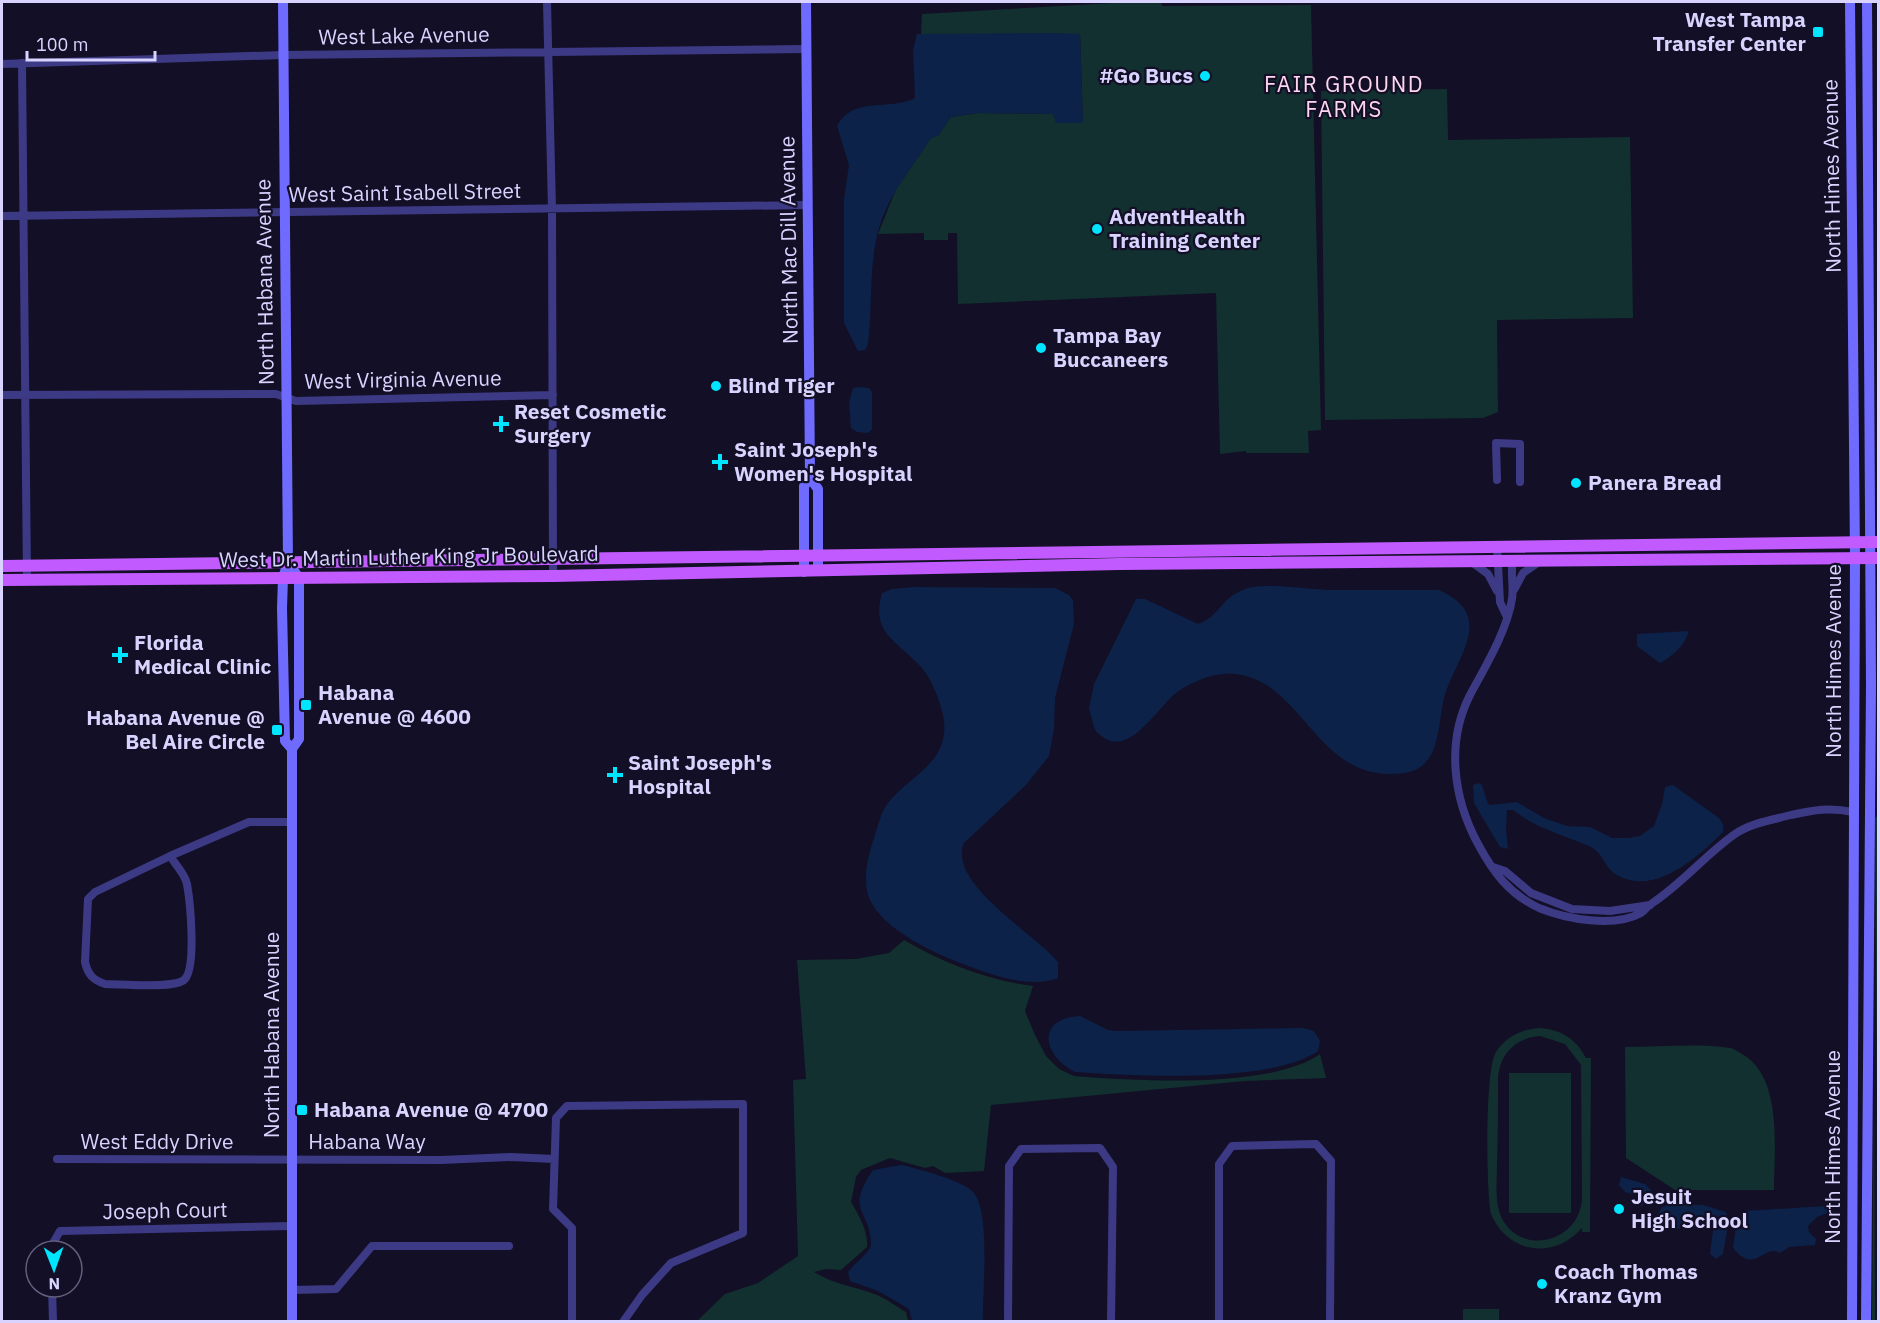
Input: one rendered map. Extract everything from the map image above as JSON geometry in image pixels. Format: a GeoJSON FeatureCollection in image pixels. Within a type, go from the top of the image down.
{"type":"FeatureCollection","features":[{"type":"Feature","properties":{"kind":"main road"},"geometry":{"type":"LineString","coordinates":[[1854,543],[1874,542]]}},
{"type":"Feature","properties":{"kind":"main road","name":"West Dr. Martin Luther King Jr Boulevard"},"geometry":{"type":"LineString","coordinates":[[2,566],[553,561],[1497,546],[1854,543]]}},
{"type":"Feature","properties":{"kind":"main road","name":"West Dr. Martin Luther King Jr Boulevard"},"geometry":{"type":"LineString","coordinates":[[2,580],[553,576],[1101,564],[1874,557]]}},
{"type":"Feature","properties":{"kind":"street","name":"North Habana Avenue"},"geometry":{"type":"LineString","coordinates":[[283,2],[288,562],[283,578],[282,687],[285,741],[292,749]]}},
{"type":"Feature","properties":{"kind":"street"},"geometry":{"type":"LineString","coordinates":[[547,2],[552,209],[553,576]]}},
{"type":"Feature","properties":{"kind":"street","name":"North Mac Dill Avenue"},"geometry":{"type":"LineString","coordinates":[[806,2],[810,478],[818,489],[818,571]]}},
{"type":"Feature","properties":{"kind":"street","name":"North Himes Avenue"},"geometry":{"type":"LineString","coordinates":[[1850,2],[1855,557],[1852,1322]]}},
{"type":"Feature","properties":{"kind":"street","name":"North Himes Avenue"},"geometry":{"type":"LineString","coordinates":[[1866,1322],[1874,557],[1867,2]]}},
{"type":"Feature","properties":{"kind":"street","name":"West Lake Avenue"},"geometry":{"type":"LineString","coordinates":[[2,64],[283,55],[807,49]]}},
{"type":"Feature","properties":{"kind":"street"},"geometry":{"type":"LineString","coordinates":[[22,63],[27,580]]}},
{"type":"Feature","properties":{"kind":"street"},"geometry":{"type":"LineString","coordinates":[[1852,192],[1868,191]]}},
{"type":"Feature","properties":{"kind":"street","name":"West Saint Isabell Street"},"geometry":{"type":"LineString","coordinates":[[2,216],[808,205]]}},
{"type":"Feature","properties":{"kind":"street","name":"West Virginia Avenue"},"geometry":{"type":"LineString","coordinates":[[2,395],[276,394],[296,401],[553,394]]}},
{"type":"Feature","properties":{"kind":"street"},"geometry":{"type":"LineString","coordinates":[[1497,480],[1496,443],[1520,444],[1520,482]]}},
{"type":"Feature","properties":{"kind":"street","name":"North Mac Dill Avenue"},"geometry":{"type":"LineString","coordinates":[[804,572],[804,486],[810,478]]}},
{"type":"Feature","properties":{"kind":"street"},"geometry":{"type":"LineString","coordinates":[[1497,546],[1506,561],[1512,597]]}},
{"type":"Feature","properties":{"kind":"street"},"geometry":{"type":"LineString","coordinates":[[1500,598],[1506,561],[1521,546]]}},
{"type":"Feature","properties":{"kind":"street"},"geometry":{"type":"LineString","coordinates":[[1542,560],[1523,573],[1512,597],[1496,647],[1465,707],[1455,754],[1457,785],[1467,821],[1499,879],[1515,894],[1539,908],[1563,916],[1584,920],[1614,920],[1642,913],[1650,904],[1670,892],[1736,833],[1763,822],[1830,807],[1853,812]]}},
{"type":"Feature","properties":{"kind":"street"},"geometry":{"type":"LineString","coordinates":[[1469,561],[1488,574],[1506,615]]}},
{"type":"Feature","properties":{"kind":"street"},"geometry":{"type":"LineString","coordinates":[[288,562],[299,578]]}},
{"type":"Feature","properties":{"kind":"street","name":"North Habana Avenue"},"geometry":{"type":"LineString","coordinates":[[292,1322],[291,822],[292,749],[299,739],[299,578]]}},
{"type":"Feature","properties":{"kind":"street"},"geometry":{"type":"LineString","coordinates":[[170,856],[187,881],[192,959],[189,973],[183,981],[171,984],[105,984],[95,980],[88,972],[85,962],[88,899],[94,892],[170,856],[249,822],[291,822]]}},
{"type":"Feature","properties":{"kind":"street"},"geometry":{"type":"LineString","coordinates":[[1853,963],[1868,962]]}},
{"type":"Feature","properties":{"kind":"street"},"geometry":{"type":"LineString","coordinates":[[1853,1081],[1869,1081]]}},
{"type":"Feature","properties":{"kind":"street"},"geometry":{"type":"LineString","coordinates":[[572,1322],[572,1228],[553,1209],[556,1118],[567,1106],[743,1104],[743,1233],[671,1263],[642,1295],[623,1322]]}},
{"type":"Feature","properties":{"kind":"street"},"geometry":{"type":"LineString","coordinates":[[1219,1322],[1219,1164],[1232,1146],[1316,1144],[1331,1161],[1330,1322]]}},
{"type":"Feature","properties":{"kind":"street"},"geometry":{"type":"LineString","coordinates":[[1008,1322],[1009,1166],[1022,1149],[1062,1148],[1100,1148],[1113,1167],[1111,1322]]}},
{"type":"Feature","properties":{"kind":"street","name":"Habana Way"},"geometry":{"type":"LineString","coordinates":[[292,1160],[441,1160],[511,1157],[554,1159]]}},
{"type":"Feature","properties":{"kind":"street","name":"West Eddy Drive"},"geometry":{"type":"LineString","coordinates":[[57,1159],[292,1160]]}},
{"type":"Feature","properties":{"kind":"street"},"geometry":{"type":"LineString","coordinates":[[1851,1191],[1868,1191]]}},
{"type":"Feature","properties":{"kind":"street","name":"Joseph Court"},"geometry":{"type":"LineString","coordinates":[[57,1239],[60,1231],[292,1226]]}},
{"type":"Feature","properties":{"kind":"street"},"geometry":{"type":"LineString","coordinates":[[292,1290],[336,1289],[372,1246],[509,1246]]}},
{"type":"Feature","properties":{"kind":"street"},"geometry":{"type":"LineString","coordinates":[[52,1299],[53,1322]]}},
{"type":"Feature","properties":{"kind":"green space","name":"AdventHealth Training Center"},"geometry":{"type":"Polygon","coordinates":[[[1161,2],[1162,6],[1311,5],[1321,430],[1308,431],[1309,453],[1246,453],[1246,451],[1220,454],[1216,293],[958,304],[957,233],[948,233],[948,240],[924,240],[924,233],[878,234],[896,189],[931,138],[938,135],[951,117],[978,113],[1053,114],[1057,123],[1083,123],[1080,34],[921,34],[922,14],[1161,2]]]}},
{"type":"Feature","properties":{"kind":"green space"},"geometry":{"type":"Polygon","coordinates":[[[1447,89],[1448,140],[1630,137],[1633,318],[1497,320],[1498,412],[1483,418],[1325,420],[1321,91],[1447,89]]]}},
{"type":"Feature","properties":{"kind":"green space"},"geometry":{"type":"Polygon","coordinates":[[[1878,815],[1878,1261],[1875,818],[1878,815]]]}},
{"type":"Feature","properties":{"kind":"green space"},"geometry":{"type":"Polygon","coordinates":[[[904,940],[934,956],[982,975],[1033,986],[1025,1011],[1035,1035],[1046,1056],[1059,1069],[1074,1076],[1131,1080],[1237,1078],[1298,1065],[1320,1054],[1326,1078],[1245,1081],[991,1105],[984,1171],[945,1173],[933,1166],[925,1168],[890,1158],[861,1170],[856,1177],[851,1202],[864,1229],[867,1247],[841,1270],[826,1269],[814,1272],[829,1280],[881,1297],[906,1312],[908,1321],[697,1321],[725,1294],[758,1283],[798,1256],[793,1080],[806,1079],[797,960],[856,959],[889,953],[904,940]]]}},
{"type":"Feature","properties":{"kind":"green space"},"geometry":{"type":"Polygon","coordinates":[[[1548,1029],[1562,1033],[1578,1046],[1586,1058],[1591,1058],[1590,1232],[1582,1232],[1582,1228],[1571,1238],[1558,1245],[1545,1248],[1532,1248],[1508,1238],[1491,1214],[1489,1201],[1488,1107],[1489,1084],[1495,1054],[1508,1039],[1520,1032],[1548,1029]],[[1540,1036],[1531,1037],[1511,1048],[1499,1069],[1496,1188],[1498,1206],[1507,1226],[1518,1235],[1531,1240],[1545,1240],[1570,1227],[1578,1215],[1582,1199],[1581,1065],[1565,1044],[1540,1036]]]}},
{"type":"Feature","properties":{"kind":"green space"},"geometry":{"type":"Polygon","coordinates":[[[1691,1045],[1730,1048],[1755,1065],[1764,1079],[1773,1115],[1774,1190],[1675,1190],[1626,1158],[1625,1047],[1691,1045]]]}},
{"type":"Feature","properties":{"kind":"green space"},"geometry":{"type":"Polygon","coordinates":[[[1509,1073],[1571,1073],[1571,1213],[1509,1213],[1509,1073]]]}},
{"type":"Feature","properties":{"kind":"green space"},"geometry":{"type":"Polygon","coordinates":[[[1874,1103],[1875,1321],[1872,1322],[1872,1321],[1874,1103]]]}},
{"type":"Feature","properties":{"kind":"green space"},"geometry":{"type":"Polygon","coordinates":[[[1463,1309],[1499,1309],[1499,1321],[1463,1321],[1463,1309]]]}},
{"type":"Feature","properties":{"kind":"water"},"geometry":{"type":"Polygon","coordinates":[[[917,34],[1080,34],[1083,123],[1056,123],[1053,114],[978,113],[951,117],[938,136],[931,138],[884,213],[876,239],[872,269],[868,344],[865,350],[858,351],[844,323],[844,199],[849,165],[837,126],[844,117],[861,107],[894,104],[915,98],[913,50],[917,34]]]}},
{"type":"Feature","properties":{"kind":"water"},"geometry":{"type":"Polygon","coordinates":[[[853,388],[869,388],[872,392],[872,429],[868,433],[857,432],[851,428],[849,403],[853,388]]]}},
{"type":"Feature","properties":{"kind":"water"},"geometry":{"type":"Polygon","coordinates":[[[1278,586],[1328,590],[1439,590],[1457,600],[1466,612],[1469,625],[1468,639],[1444,698],[1434,749],[1425,763],[1409,772],[1390,774],[1355,766],[1335,753],[1286,701],[1268,686],[1248,676],[1223,674],[1206,677],[1190,684],[1171,698],[1141,730],[1130,738],[1119,741],[1107,740],[1095,730],[1089,709],[1094,684],[1136,599],[1145,599],[1198,624],[1204,622],[1230,597],[1240,591],[1256,587],[1278,586]]]}},
{"type":"Feature","properties":{"kind":"water"},"geometry":{"type":"Polygon","coordinates":[[[915,587],[1055,588],[1069,595],[1073,600],[1074,624],[1055,698],[1054,729],[1049,756],[1026,785],[964,843],[962,858],[968,874],[980,891],[1058,962],[1058,978],[1035,982],[1011,979],[976,969],[938,954],[893,927],[872,904],[867,891],[868,859],[883,812],[897,793],[934,758],[944,735],[941,708],[929,678],[921,667],[888,636],[880,618],[879,607],[882,593],[892,589],[915,587]]]}},
{"type":"Feature","properties":{"kind":"water"},"geometry":{"type":"Polygon","coordinates":[[[1689,631],[1678,650],[1660,663],[1637,646],[1637,634],[1689,631]]]}},
{"type":"Feature","properties":{"kind":"water"},"geometry":{"type":"Polygon","coordinates":[[[1478,783],[1482,785],[1488,804],[1517,802],[1544,818],[1567,826],[1590,827],[1612,838],[1640,836],[1654,826],[1665,787],[1673,785],[1719,818],[1723,824],[1723,832],[1688,863],[1674,871],[1660,878],[1645,881],[1630,880],[1615,874],[1591,847],[1541,827],[1513,810],[1507,810],[1508,849],[1500,847],[1474,803],[1473,785],[1478,783]]]}},
{"type":"Feature","properties":{"kind":"water"},"geometry":{"type":"Polygon","coordinates":[[[1080,1016],[1108,1030],[1116,1031],[1303,1028],[1314,1031],[1320,1041],[1318,1051],[1296,1062],[1268,1069],[1236,1073],[1165,1076],[1075,1072],[1055,1056],[1050,1047],[1049,1038],[1056,1023],[1066,1018],[1080,1016]]]}},
{"type":"Feature","properties":{"kind":"water"},"geometry":{"type":"Polygon","coordinates":[[[901,1165],[951,1180],[969,1188],[974,1193],[979,1204],[984,1236],[983,1321],[912,1321],[909,1309],[878,1291],[850,1281],[848,1272],[871,1245],[870,1233],[861,1210],[860,1194],[873,1170],[901,1165]]]}},
{"type":"Feature","properties":{"kind":"water"},"geometry":{"type":"Polygon","coordinates":[[[1621,1177],[1645,1184],[1651,1190],[1651,1199],[1641,1207],[1636,1195],[1625,1192],[1619,1185],[1621,1177]]]}},
{"type":"Feature","properties":{"kind":"water"},"geometry":{"type":"Polygon","coordinates":[[[1670,1204],[1703,1205],[1726,1212],[1729,1220],[1723,1254],[1716,1259],[1710,1254],[1713,1230],[1708,1218],[1702,1217],[1678,1229],[1667,1228],[1657,1215],[1662,1207],[1670,1204]]]}},
{"type":"Feature","properties":{"kind":"water"},"geometry":{"type":"Polygon","coordinates":[[[1827,1206],[1830,1212],[1817,1217],[1808,1226],[1809,1232],[1816,1239],[1815,1245],[1789,1247],[1780,1253],[1769,1252],[1753,1259],[1741,1256],[1733,1248],[1737,1219],[1743,1211],[1827,1206]]]}},
{"type":"Feature","properties":{"kind":"place","name":"West Tampa Transfer Center"},"geometry":{"type":"Point","coordinates":[1818,32]}},
{"type":"Feature","properties":{"kind":"place","name":"#Go Bucs"},"geometry":{"type":"Point","coordinates":[1205,76]}},
{"type":"Feature","properties":{"kind":"place","name":"AdventHealth Training Center"},"geometry":{"type":"Point","coordinates":[1097,229]}},
{"type":"Feature","properties":{"kind":"place","name":"Tampa Bay Buccaneers"},"geometry":{"type":"Point","coordinates":[1041,348]}},
{"type":"Feature","properties":{"kind":"place","name":"Blind Tiger"},"geometry":{"type":"Point","coordinates":[716,386]}},
{"type":"Feature","properties":{"kind":"place","name":"Reset Cosmetic Surgery"},"geometry":{"type":"Point","coordinates":[501,424]}},
{"type":"Feature","properties":{"kind":"place","name":"Saint Joseph's Women's Hospital"},"geometry":{"type":"Point","coordinates":[720,462]}},
{"type":"Feature","properties":{"kind":"place","name":"Panera Bread"},"geometry":{"type":"Point","coordinates":[1576,483]}},
{"type":"Feature","properties":{"kind":"place","name":"Florida Medical Clinic"},"geometry":{"type":"Point","coordinates":[120,655]}},
{"type":"Feature","properties":{"kind":"place","name":"Habana Avenue @ 4600"},"geometry":{"type":"Point","coordinates":[306,705]}},
{"type":"Feature","properties":{"kind":"place","name":"Habana Avenue @ Bel Aire Circle"},"geometry":{"type":"Point","coordinates":[277,730]}},
{"type":"Feature","properties":{"kind":"place","name":"Saint Joseph's Hospital"},"geometry":{"type":"Point","coordinates":[615,775]}},
{"type":"Feature","properties":{"kind":"place","name":"Habana Avenue @ 4700"},"geometry":{"type":"Point","coordinates":[302,1110]}},
{"type":"Feature","properties":{"kind":"place","name":"Jesuit High School"},"geometry":{"type":"Point","coordinates":[1619,1209]}},
{"type":"Feature","properties":{"kind":"place","name":"Coach Thomas Kranz Gym"},"geometry":{"type":"Point","coordinates":[1542,1284]}},
{"type":"Feature","properties":{"kind":"district","name":"FAIR GROUND FARMS"},"geometry":{"type":"Point","coordinates":[1344,96]}}]}
